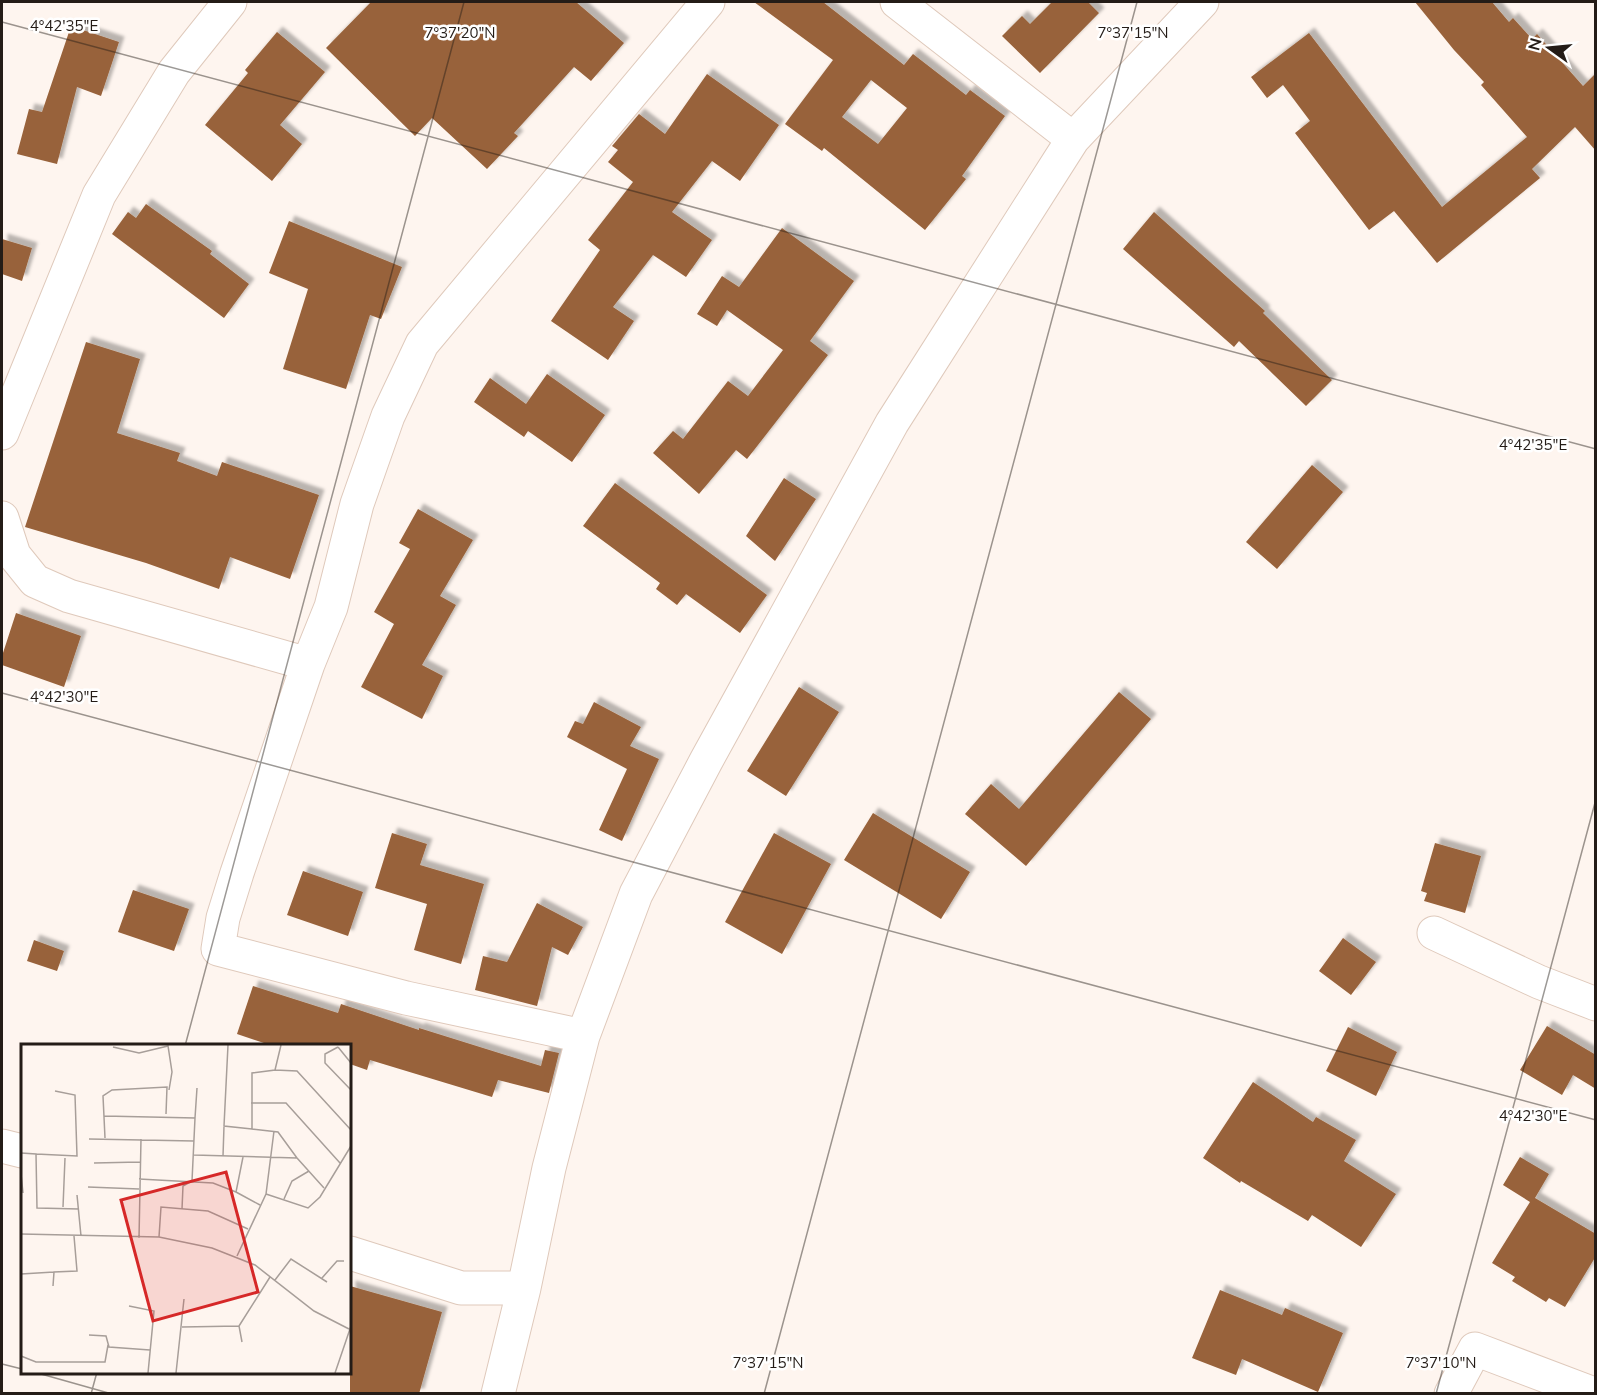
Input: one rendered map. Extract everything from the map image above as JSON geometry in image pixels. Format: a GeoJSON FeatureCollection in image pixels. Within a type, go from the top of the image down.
{"type":"FeatureCollection","features":[{"type":"Feature","properties":{"kind":"street"},"geometry":{"type":"LineString","coordinates":[[2,433],[99,195],[174,72],[230,2]]}},
{"type":"Feature","properties":{"kind":"street"},"geometry":{"type":"LineString","coordinates":[[583,1036],[406,998],[218,949],[223,918],[308,664],[331,607],[357,504],[388,416],[422,344],[708,2]]}},
{"type":"Feature","properties":{"kind":"street"},"geometry":{"type":"LineString","coordinates":[[897,2],[1073,139]]}},
{"type":"Feature","properties":{"kind":"street"},"geometry":{"type":"LineString","coordinates":[[498,1394],[524,1288],[549,1168],[583,1036],[636,894],[706,761],[892,423],[1073,139],[1202,2]]}},
{"type":"Feature","properties":{"kind":"street"},"geometry":{"type":"LineString","coordinates":[[2,518],[14,555],[35,581],[69,596],[308,664]]}},
{"type":"Feature","properties":{"kind":"street"},"geometry":{"type":"LineString","coordinates":[[1434,933],[1539,982],[1596,1004]]}},
{"type":"Feature","properties":{"kind":"street"},"geometry":{"type":"LineString","coordinates":[[2,1146],[21,1151]]}},
{"type":"Feature","properties":{"kind":"street"},"geometry":{"type":"LineString","coordinates":[[351,1253],[461,1288],[524,1288]]}},
{"type":"Feature","properties":{"kind":"street"},"geometry":{"type":"LineString","coordinates":[[1451,1394],[1475,1349],[1594,1394]]}},
{"type":"Feature","properties":{"kind":"building"},"geometry":{"type":"Polygon","coordinates":[[[371,2],[576,2],[624,43],[591,81],[574,67],[514,133],[518,136],[487,169],[432,118],[415,136],[326,48],[371,2]]]}},
{"type":"Feature","properties":{"kind":"building"},"geometry":{"type":"Polygon","coordinates":[[[754,2],[823,2],[904,65],[913,54],[966,95],[970,90],[1005,116],[962,176],[966,179],[925,230],[824,148],[822,151],[785,124],[833,60],[754,2]],[[871,80],[842,117],[878,144],[907,108],[871,80]]]}},
{"type":"Feature","properties":{"kind":"building"},"geometry":{"type":"Polygon","coordinates":[[[1052,2],[1088,2],[1099,13],[1040,73],[1002,36],[1022,16],[1030,24],[1052,2]]]}},
{"type":"Feature","properties":{"kind":"building"},"geometry":{"type":"Polygon","coordinates":[[[1415,2],[1492,2],[1509,22],[1513,18],[1532,39],[1537,34],[1583,86],[1596,73],[1596,151],[1575,127],[1532,169],[1540,178],[1437,263],[1394,211],[1369,230],[1295,133],[1310,121],[1283,85],[1267,98],[1251,77],[1309,33],[1442,207],[1527,137],[1481,85],[1484,82],[1454,50],[1415,2]]]}},
{"type":"Feature","properties":{"kind":"building"},"geometry":{"type":"Polygon","coordinates":[[[71,26],[119,42],[101,96],[77,87],[57,164],[17,154],[29,109],[42,112],[71,26]]]}},
{"type":"Feature","properties":{"kind":"building"},"geometry":{"type":"Polygon","coordinates":[[[277,32],[325,72],[280,125],[302,144],[272,181],[205,125],[248,73],[245,70],[277,32]]]}},
{"type":"Feature","properties":{"kind":"building"},"geometry":{"type":"Polygon","coordinates":[[[707,74],[779,125],[740,181],[712,161],[672,212],[712,240],[686,277],[653,255],[613,307],[634,321],[608,360],[551,321],[600,250],[588,240],[633,182],[608,162],[618,150],[612,146],[639,114],[665,134],[707,74]]]}},
{"type":"Feature","properties":{"kind":"building"},"geometry":{"type":"Polygon","coordinates":[[[146,204],[212,251],[210,254],[249,284],[224,318],[112,234],[128,212],[136,218],[146,204]]]}},
{"type":"Feature","properties":{"kind":"building"},"geometry":{"type":"Polygon","coordinates":[[[1154,212],[1265,311],[1263,313],[1332,380],[1306,406],[1239,341],[1234,347],[1123,249],[1154,212]]]}},
{"type":"Feature","properties":{"kind":"building"},"geometry":{"type":"Polygon","coordinates":[[[289,221],[402,267],[381,319],[370,315],[346,389],[283,369],[308,289],[269,273],[289,221]]]}},
{"type":"Feature","properties":{"kind":"building"},"geometry":{"type":"Polygon","coordinates":[[[782,228],[854,281],[810,341],[828,355],[747,459],[736,450],[699,494],[653,453],[673,431],[683,439],[728,381],[748,396],[783,350],[727,310],[717,326],[697,314],[722,276],[739,287],[782,228]]]}},
{"type":"Feature","properties":{"kind":"building"},"geometry":{"type":"Polygon","coordinates":[[[2,239],[32,248],[22,281],[2,274],[2,239]]]}},
{"type":"Feature","properties":{"kind":"building"},"geometry":{"type":"Polygon","coordinates":[[[86,342],[140,359],[117,433],[180,453],[177,461],[217,476],[222,462],[319,495],[290,579],[230,557],[219,589],[146,563],[25,527],[86,342]]]}},
{"type":"Feature","properties":{"kind":"building"},"geometry":{"type":"Polygon","coordinates":[[[547,374],[605,415],[572,462],[528,431],[524,437],[474,402],[490,378],[526,404],[547,374]]]}},
{"type":"Feature","properties":{"kind":"building"},"geometry":{"type":"Polygon","coordinates":[[[1312,465],[1343,492],[1277,569],[1246,542],[1312,465]]]}},
{"type":"Feature","properties":{"kind":"building"},"geometry":{"type":"Polygon","coordinates":[[[784,478],[816,499],[775,561],[746,536],[784,478]]]}},
{"type":"Feature","properties":{"kind":"building"},"geometry":{"type":"Polygon","coordinates":[[[615,483],[767,595],[740,633],[686,594],[677,605],[656,589],[660,583],[583,526],[615,483]]]}},
{"type":"Feature","properties":{"kind":"building"},"geometry":{"type":"Polygon","coordinates":[[[418,509],[473,540],[440,596],[456,605],[422,665],[443,676],[422,719],[361,687],[394,624],[374,612],[410,549],[399,543],[418,509]]]}},
{"type":"Feature","properties":{"kind":"building"},"geometry":{"type":"Polygon","coordinates":[[[16,613],[81,636],[64,687],[2,665],[2,656],[16,613]]]}},
{"type":"Feature","properties":{"kind":"building"},"geometry":{"type":"Polygon","coordinates":[[[799,687],[839,712],[786,796],[747,771],[799,687]]]}},
{"type":"Feature","properties":{"kind":"building"},"geometry":{"type":"Polygon","coordinates":[[[1119,692],[1151,719],[1026,866],[965,814],[991,784],[1019,809],[1119,692]]]}},
{"type":"Feature","properties":{"kind":"building"},"geometry":{"type":"Polygon","coordinates":[[[594,702],[641,727],[630,746],[659,759],[622,841],[599,830],[627,769],[567,737],[575,721],[583,724],[594,702]]]}},
{"type":"Feature","properties":{"kind":"building"},"geometry":{"type":"Polygon","coordinates":[[[873,813],[970,872],[941,919],[844,860],[873,813]]]}},
{"type":"Feature","properties":{"kind":"building"},"geometry":{"type":"Polygon","coordinates":[[[392,833],[427,844],[420,865],[484,884],[461,964],[414,950],[427,904],[375,888],[392,833]]]}},
{"type":"Feature","properties":{"kind":"building"},"geometry":{"type":"Polygon","coordinates":[[[774,833],[831,864],[782,954],[725,922],[774,833]]]}},
{"type":"Feature","properties":{"kind":"building"},"geometry":{"type":"Polygon","coordinates":[[[1435,843],[1481,856],[1465,913],[1424,901],[1427,893],[1421,891],[1435,843]]]}},
{"type":"Feature","properties":{"kind":"building"},"geometry":{"type":"Polygon","coordinates":[[[303,871],[363,892],[348,936],[287,915],[303,871]]]}},
{"type":"Feature","properties":{"kind":"building"},"geometry":{"type":"Polygon","coordinates":[[[133,890],[189,909],[174,951],[118,932],[133,890]]]}},
{"type":"Feature","properties":{"kind":"building"},"geometry":{"type":"Polygon","coordinates":[[[537,903],[583,927],[568,955],[552,947],[537,1006],[475,990],[483,956],[507,962],[537,903]]]}},
{"type":"Feature","properties":{"kind":"building"},"geometry":{"type":"Polygon","coordinates":[[[1343,938],[1376,962],[1351,995],[1319,971],[1343,938]]]}},
{"type":"Feature","properties":{"kind":"building"},"geometry":{"type":"Polygon","coordinates":[[[34,940],[64,951],[57,971],[27,961],[34,940]]]}},
{"type":"Feature","properties":{"kind":"building"},"geometry":{"type":"Polygon","coordinates":[[[253,986],[338,1013],[341,1004],[541,1066],[545,1050],[559,1053],[549,1093],[498,1080],[492,1097],[370,1060],[367,1070],[351,1064],[351,1044],[267,1044],[237,1034],[253,986]]]}},
{"type":"Feature","properties":{"kind":"building"},"geometry":{"type":"Polygon","coordinates":[[[1547,1026],[1596,1055],[1596,1089],[1573,1075],[1562,1095],[1520,1070],[1547,1026]]]}},
{"type":"Feature","properties":{"kind":"building"},"geometry":{"type":"Polygon","coordinates":[[[1348,1027],[1397,1052],[1376,1096],[1326,1071],[1348,1027]]]}},
{"type":"Feature","properties":{"kind":"building"},"geometry":{"type":"Polygon","coordinates":[[[1253,1082],[1313,1122],[1316,1117],[1356,1140],[1344,1161],[1396,1194],[1361,1247],[1312,1215],[1308,1221],[1241,1181],[1240,1183],[1203,1158],[1253,1082]]]}},
{"type":"Feature","properties":{"kind":"building"},"geometry":{"type":"Polygon","coordinates":[[[1520,1157],[1549,1174],[1535,1198],[1596,1234],[1596,1256],[1565,1307],[1549,1298],[1546,1302],[1512,1281],[1515,1277],[1492,1263],[1530,1202],[1503,1185],[1520,1157]]]}},
{"type":"Feature","properties":{"kind":"building"},"geometry":{"type":"Polygon","coordinates":[[[351,1286],[442,1312],[419,1394],[350,1394],[351,1286]]]}},
{"type":"Feature","properties":{"kind":"building"},"geometry":{"type":"Polygon","coordinates":[[[1220,1290],[1282,1315],[1285,1308],[1343,1333],[1318,1392],[1242,1359],[1236,1375],[1192,1358],[1220,1290]]]}}]}
